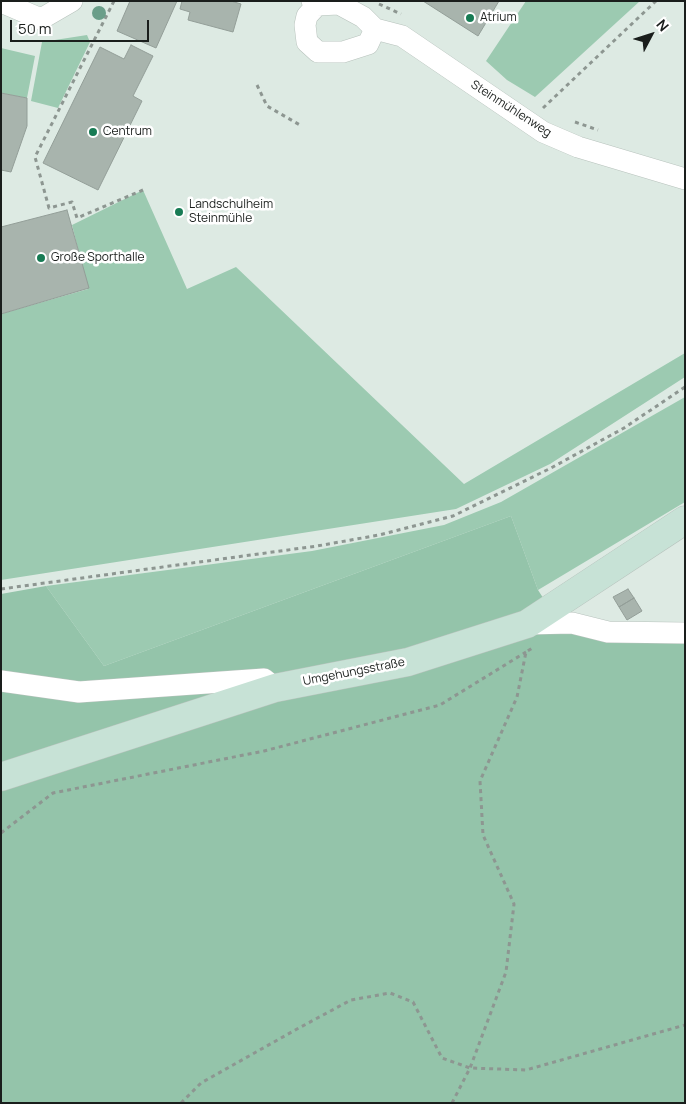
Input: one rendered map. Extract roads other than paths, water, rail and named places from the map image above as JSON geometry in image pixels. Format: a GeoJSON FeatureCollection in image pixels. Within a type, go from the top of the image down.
{"type":"FeatureCollection","features":[{"type":"Feature","properties":{"kind":"main road","name":"Umgehungsstraße"},"geometry":{"type":"LineString","coordinates":[[1,776],[275,688],[408,662],[534,633],[685,520]]}},
{"type":"Feature","properties":{"kind":"street"},"geometry":{"type":"LineString","coordinates":[[1,2],[41,18],[72,1]]}},
{"type":"Feature","properties":{"kind":"street","name":"Steinmühlenweg"},"geometry":{"type":"LineString","coordinates":[[376,29],[368,44],[343,52],[318,52],[307,42],[305,24],[307,16],[315,3],[339,4],[363,17],[376,29],[402,36],[543,132],[578,147],[685,178]]}},
{"type":"Feature","properties":{"kind":"street"},"geometry":{"type":"LineString","coordinates":[[534,633],[572,623],[608,632],[685,633]]}},
{"type":"Feature","properties":{"kind":"street"},"geometry":{"type":"LineString","coordinates":[[1,681],[80,692],[264,679],[275,688]]}},
{"type":"Feature","properties":{"kind":"place","name":"Atrium"},"geometry":{"type":"Point","coordinates":[470,18]}},
{"type":"Feature","properties":{"kind":"place","name":"Centrum"},"geometry":{"type":"Point","coordinates":[93,132]}},
{"type":"Feature","properties":{"kind":"place","name":"Landschulheim Steinmühle"},"geometry":{"type":"Point","coordinates":[179,212]}},
{"type":"Feature","properties":{"kind":"place","name":"Große Sporthalle"},"geometry":{"type":"Point","coordinates":[41,258]}}]}
